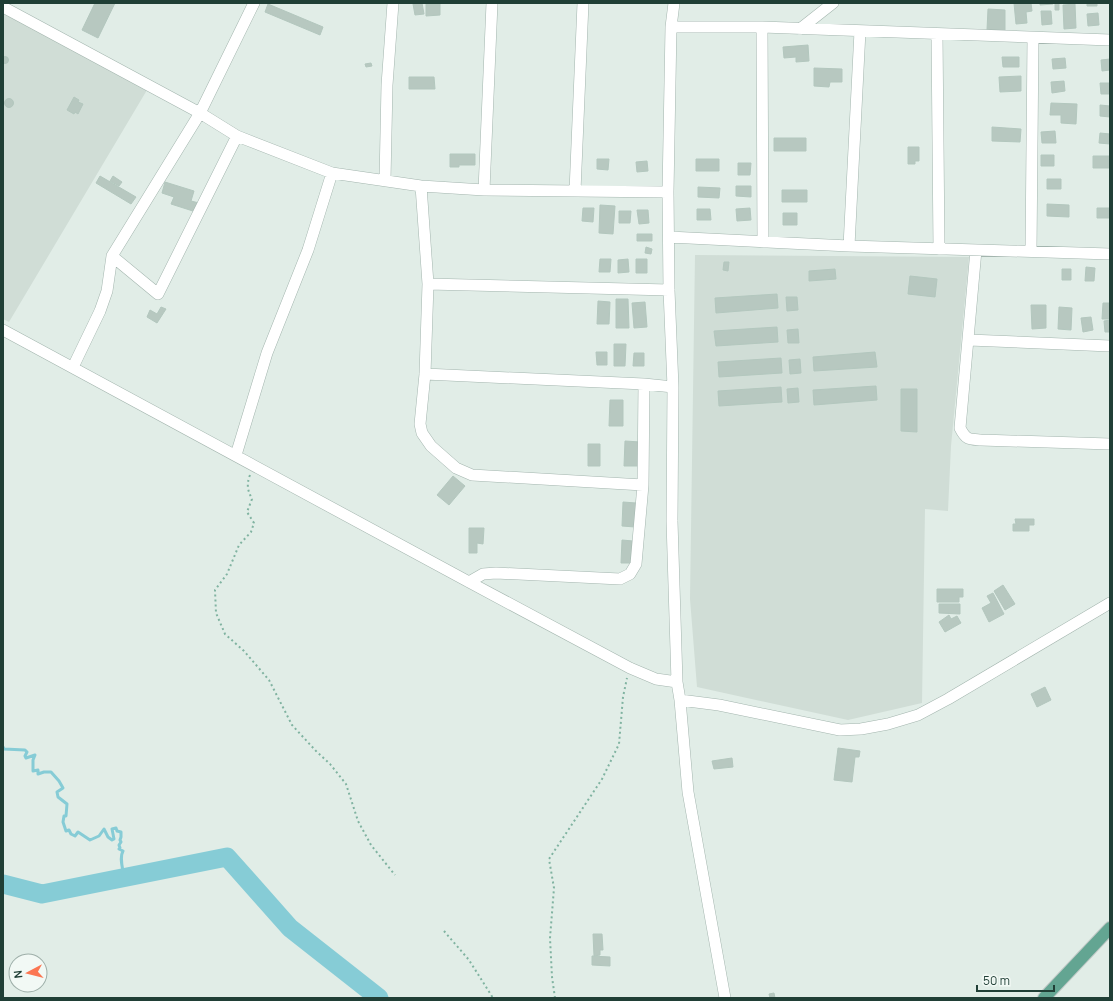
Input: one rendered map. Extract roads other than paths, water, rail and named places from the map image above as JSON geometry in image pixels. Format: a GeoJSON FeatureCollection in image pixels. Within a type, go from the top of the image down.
{"type":"FeatureCollection","features":[{"type":"Feature","properties":{"kind":"main road"},"geometry":{"type":"LineString","coordinates":[[1044,998],[1110,928]]}},
{"type":"Feature","properties":{"kind":"street"},"geometry":{"type":"LineString","coordinates":[[73,367],[100,311],[107,291],[112,256],[200,113],[254,3]]}},
{"type":"Feature","properties":{"kind":"street"},"geometry":{"type":"LineString","coordinates":[[385,180],[387,85],[393,3]]}},
{"type":"Feature","properties":{"kind":"street"},"geometry":{"type":"LineString","coordinates":[[484,190],[492,3]]}},
{"type":"Feature","properties":{"kind":"street"},"geometry":{"type":"LineString","coordinates":[[575,191],[583,3]]}},
{"type":"Feature","properties":{"kind":"street"},"geometry":{"type":"LineString","coordinates":[[674,3],[671,27],[668,192],[669,290],[673,387],[672,521],[677,682],[688,792],[725,998]]}},
{"type":"Feature","properties":{"kind":"street"},"geometry":{"type":"LineString","coordinates":[[800,29],[833,3]]}},
{"type":"Feature","properties":{"kind":"street"},"geometry":{"type":"LineString","coordinates":[[3,7],[200,113],[237,136],[332,173],[420,186],[484,190],[668,192]]}},
{"type":"Feature","properties":{"kind":"street"},"geometry":{"type":"LineString","coordinates":[[671,27],[762,27],[1110,40]]}},
{"type":"Feature","properties":{"kind":"street"},"geometry":{"type":"LineString","coordinates":[[762,27],[763,242]]}},
{"type":"Feature","properties":{"kind":"street"},"geometry":{"type":"LineString","coordinates":[[849,246],[860,31]]}},
{"type":"Feature","properties":{"kind":"street"},"geometry":{"type":"LineString","coordinates":[[937,34],[939,249]]}},
{"type":"Feature","properties":{"kind":"street"},"geometry":{"type":"LineString","coordinates":[[1031,251],[1033,38]]}},
{"type":"Feature","properties":{"kind":"street"},"geometry":{"type":"LineString","coordinates":[[112,256],[158,294],[237,136]]}},
{"type":"Feature","properties":{"kind":"street"},"geometry":{"type":"LineString","coordinates":[[236,455],[267,353],[308,250],[332,173]]}},
{"type":"Feature","properties":{"kind":"street"},"geometry":{"type":"LineString","coordinates":[[420,186],[428,284],[425,374],[420,424],[422,433],[431,446],[456,468],[472,476],[643,485]]}},
{"type":"Feature","properties":{"kind":"street"},"geometry":{"type":"LineString","coordinates":[[669,237],[849,246],[1110,254]]}},
{"type":"Feature","properties":{"kind":"street"},"geometry":{"type":"LineString","coordinates":[[976,250],[960,428],[964,436],[968,439],[981,440],[1110,444]]}},
{"type":"Feature","properties":{"kind":"street"},"geometry":{"type":"LineString","coordinates":[[428,284],[669,290]]}},
{"type":"Feature","properties":{"kind":"street"},"geometry":{"type":"LineString","coordinates":[[3,330],[630,668],[656,679],[677,682]]}},
{"type":"Feature","properties":{"kind":"street"},"geometry":{"type":"LineString","coordinates":[[969,340],[1110,346]]}},
{"type":"Feature","properties":{"kind":"street"},"geometry":{"type":"LineString","coordinates":[[425,374],[644,384],[673,387]]}},
{"type":"Feature","properties":{"kind":"street"},"geometry":{"type":"LineString","coordinates":[[469,582],[484,574],[496,573],[620,579],[630,574],[636,564],[643,485],[644,384]]}},
{"type":"Feature","properties":{"kind":"street"},"geometry":{"type":"LineString","coordinates":[[680,700],[719,705],[840,730],[861,729],[888,724],[918,715],[948,699],[1110,603]]}},
{"type":"Feature","properties":{"kind":"waterway"},"geometry":{"type":"LineString","coordinates":[[3,747],[4,749],[25,750],[27,752],[25,756],[26,758],[35,755],[33,760],[33,771],[38,770],[38,774],[51,772],[59,781],[63,788],[57,792],[58,797],[67,804],[66,816],[64,816],[63,822],[66,831],[69,830],[71,834],[75,836],[78,832],[90,840],[99,836],[104,829],[108,837],[112,840],[114,839],[112,829],[116,828],[117,831],[121,832],[119,849],[123,851],[121,860],[124,877]]}},
{"type":"Feature","properties":{"kind":"waterway"},"geometry":{"type":"LineString","coordinates":[[3,884],[42,894],[227,857],[290,928],[379,998]]}}]}
